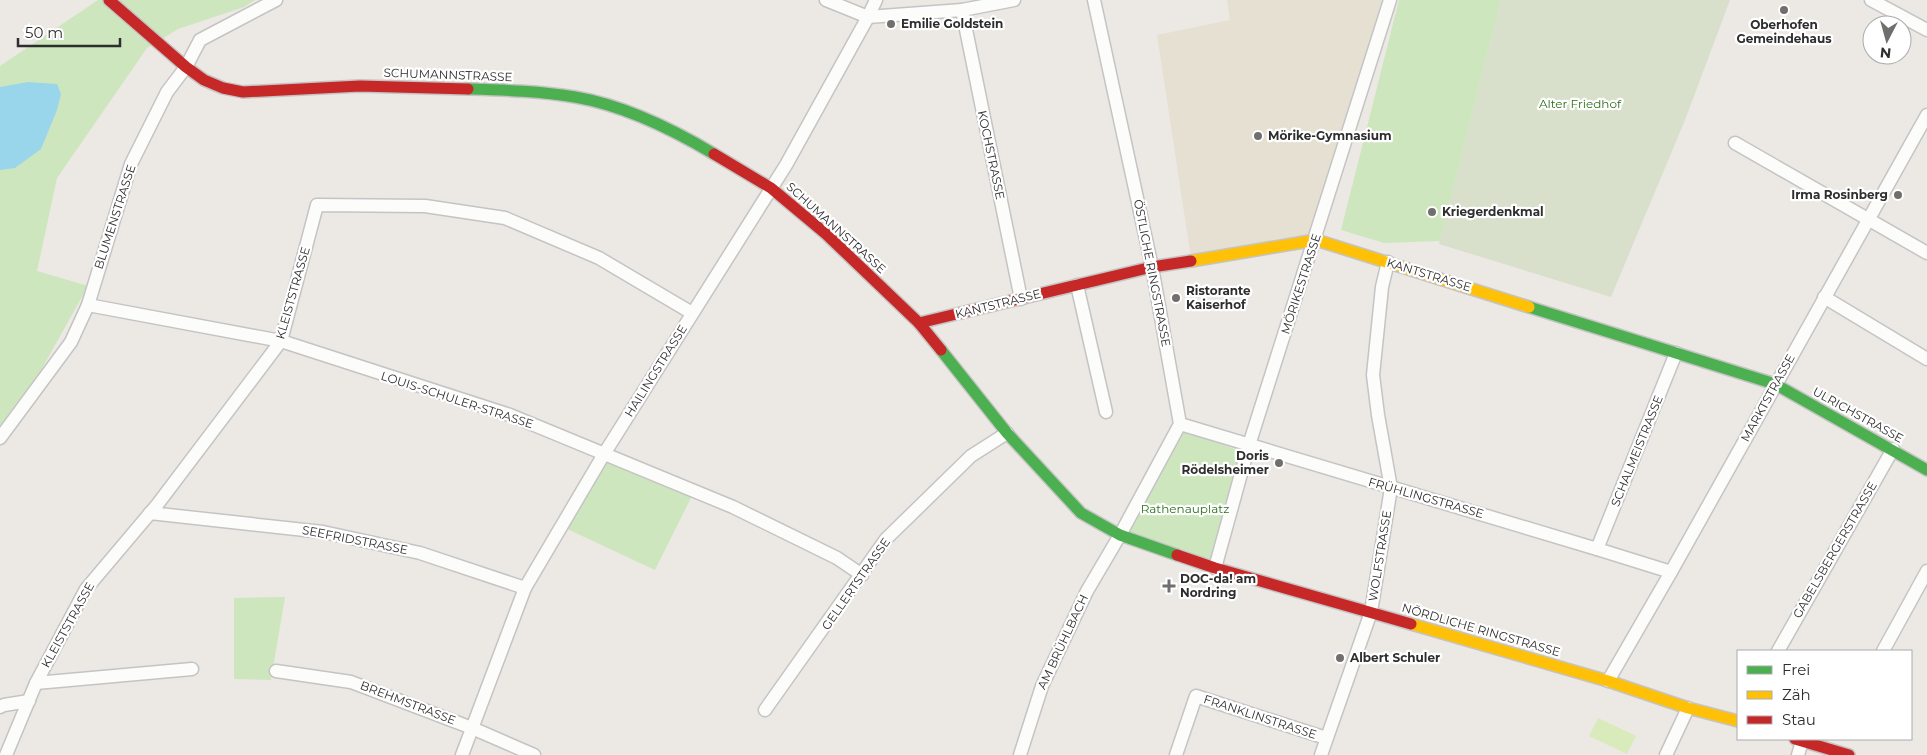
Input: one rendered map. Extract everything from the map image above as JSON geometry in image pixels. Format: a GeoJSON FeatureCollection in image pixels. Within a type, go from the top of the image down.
{"type":"FeatureCollection","features":[{"type":"Feature","properties":{"kind":"street","name":"SCHUMANNSTRASSE"},"geometry":{"type":"LineString","coordinates":[[109,0],[186,67],[204,80],[243,92],[360,86],[492,90],[576,97],[636,115],[670,129],[771,188],[826,234],[919,323],[1007,433],[1081,512],[1120,535],[1215,568]]}},
{"type":"Feature","properties":{"kind":"street","name":"BLUMENSTRASSE"},"geometry":{"type":"LineString","coordinates":[[0,438],[71,342],[88,305],[131,164],[167,92],[186,67],[200,40],[276,0]]}},
{"type":"Feature","properties":{"kind":"street"},"geometry":{"type":"LineString","coordinates":[[826,0],[868,17],[962,10],[1014,0]]}},
{"type":"Feature","properties":{"kind":"street","name":"HAILINGSTRASSE"},"geometry":{"type":"LineString","coordinates":[[462,755],[525,588],[604,454],[771,188],[876,0]]}},
{"type":"Feature","properties":{"kind":"street","name":"ÖSTLICHE RINGSTRASSE"},"geometry":{"type":"LineString","coordinates":[[1094,0],[1152,267],[1180,424]]}},
{"type":"Feature","properties":{"kind":"street","name":"MÖRIKESTRASSE"},"geometry":{"type":"LineString","coordinates":[[1215,568],[1249,445],[1316,240],[1390,0]]}},
{"type":"Feature","properties":{"kind":"street"},"geometry":{"type":"LineString","coordinates":[[1871,0],[1927,30]]}},
{"type":"Feature","properties":{"kind":"street","name":"KOCHSTRASSE"},"geometry":{"type":"LineString","coordinates":[[962,10],[1021,299]]}},
{"type":"Feature","properties":{"kind":"street","name":"MARKTSTRASSE"},"geometry":{"type":"LineString","coordinates":[[1608,681],[1927,115]]}},
{"type":"Feature","properties":{"kind":"street"},"geometry":{"type":"LineString","coordinates":[[1735,143],[1927,253]]}},
{"type":"Feature","properties":{"kind":"street","name":"KLEISTSTRASSE"},"geometry":{"type":"LineString","coordinates":[[6,755],[36,683],[86,589],[150,513],[281,341],[317,205],[425,206],[505,218],[599,258],[692,313]]}},
{"type":"Feature","properties":{"kind":"street","name":"KANTSTRASSE"},"geometry":{"type":"LineString","coordinates":[[919,323],[1152,267],[1316,240],[1775,384]]}},
{"type":"Feature","properties":{"kind":"street","name":"WOLFSTRASSE"},"geometry":{"type":"LineString","coordinates":[[1320,755],[1371,612],[1391,488],[1378,415],[1374,375],[1382,287],[1388,262]]}},
{"type":"Feature","properties":{"kind":"street"},"geometry":{"type":"LineString","coordinates":[[1077,285],[1106,412]]}},
{"type":"Feature","properties":{"kind":"street"},"geometry":{"type":"LineString","coordinates":[[1824,297],[1927,359]]}},
{"type":"Feature","properties":{"kind":"street","name":"LOUIS-SCHULER-STRASSE"},"geometry":{"type":"LineString","coordinates":[[88,305],[281,341],[510,415],[734,507],[837,558],[862,575]]}},
{"type":"Feature","properties":{"kind":"street","name":"SCHALMEISTRASSE"},"geometry":{"type":"LineString","coordinates":[[1597,548],[1676,353]]}},
{"type":"Feature","properties":{"kind":"street","name":"ULRICHSTRASSE"},"geometry":{"type":"LineString","coordinates":[[1775,384],[1927,470]]}},
{"type":"Feature","properties":{"kind":"street"},"geometry":{"type":"LineString","coordinates":[[1120,535],[1180,424]]}},
{"type":"Feature","properties":{"kind":"street","name":"FRÜHLINGSTRASSE"},"geometry":{"type":"LineString","coordinates":[[1180,424],[1597,548],[1671,572]]}},
{"type":"Feature","properties":{"kind":"street","name":"GELLERTSTRASSE"},"geometry":{"type":"LineString","coordinates":[[766,710],[886,538],[971,456],[1007,433]]}},
{"type":"Feature","properties":{"kind":"street","name":"GABELSBERGERSTRASSE"},"geometry":{"type":"LineString","coordinates":[[1779,650],[1893,450]]}},
{"type":"Feature","properties":{"kind":"street","name":"SEEFRIDSTRASSE"},"geometry":{"type":"LineString","coordinates":[[150,513],[323,532],[420,553],[525,588]]}},
{"type":"Feature","properties":{"kind":"street","name":"AM BRÜHLBACH"},"geometry":{"type":"LineString","coordinates":[[1020,755],[1044,681],[1087,591],[1120,535]]}},
{"type":"Feature","properties":{"kind":"street","name":"NÖRDLICHE RINGSTRASSE"},"geometry":{"type":"LineString","coordinates":[[1215,568],[1608,681],[1688,708],[1737,721]]}},
{"type":"Feature","properties":{"kind":"street"},"geometry":{"type":"LineString","coordinates":[[1884,650],[1927,571]]}},
{"type":"Feature","properties":{"kind":"street"},"geometry":{"type":"LineString","coordinates":[[36,683],[192,669]]}},
{"type":"Feature","properties":{"kind":"street","name":"BREHMSTRASSE"},"geometry":{"type":"LineString","coordinates":[[276,671],[350,682],[472,728],[534,755]]}},
{"type":"Feature","properties":{"kind":"street","name":"FRANKLINSTRASSE"},"geometry":{"type":"LineString","coordinates":[[1176,755],[1196,696],[1326,738]]}},
{"type":"Feature","properties":{"kind":"street"},"geometry":{"type":"LineString","coordinates":[[0,707],[29,701]]}},
{"type":"Feature","properties":{"kind":"street"},"geometry":{"type":"LineString","coordinates":[[1666,755],[1688,708]]}},
{"type":"Feature","properties":{"kind":"street"},"geometry":{"type":"LineString","coordinates":[[1798,755],[1799,740],[1833,744],[1849,755]]}},
{"type":"Feature","properties":{"kind":"shaded area","name":"Mörike-Gymnasium"},"geometry":{"type":"Polygon","coordinates":[[[1227,0],[1385,0],[1314,237],[1191,258],[1157,35],[1230,20],[1227,0]]]}},
{"type":"Feature","properties":{"kind":"green space"},"geometry":{"type":"Polygon","coordinates":[[[98,0],[255,0],[244,7],[178,29],[147,48],[57,178],[37,271],[88,286],[40,372],[0,426],[0,66],[98,0]]]}},
{"type":"Feature","properties":{"kind":"green space"},"geometry":{"type":"Polygon","coordinates":[[[1399,0],[1501,0],[1440,241],[1384,243],[1341,230],[1399,0]]]}},
{"type":"Feature","properties":{"kind":"green space","name":"Alter Friedhof"},"geometry":{"type":"Polygon","coordinates":[[[1501,0],[1730,0],[1685,120],[1611,297],[1439,244],[1501,0]]]}},
{"type":"Feature","properties":{"kind":"green space","name":"Rathenauplatz"},"geometry":{"type":"Polygon","coordinates":[[[1182,431],[1241,451],[1211,560],[1128,533],[1182,431]]]}},
{"type":"Feature","properties":{"kind":"green space"},"geometry":{"type":"Polygon","coordinates":[[[606,458],[693,494],[655,570],[565,528],[606,458]]]}},
{"type":"Feature","properties":{"kind":"green space"},"geometry":{"type":"Polygon","coordinates":[[[285,597],[271,680],[234,679],[234,598],[285,597]]]}},
{"type":"Feature","properties":{"kind":"green space"},"geometry":{"type":"Polygon","coordinates":[[[1598,718],[1636,736],[1627,754],[1589,736],[1598,718]]]}},
{"type":"Feature","properties":{"kind":"water"},"geometry":{"type":"Polygon","coordinates":[[[28,82],[57,84],[61,94],[57,110],[41,149],[15,168],[0,170],[0,87],[28,82]]]}},
{"type":"Feature","properties":{"kind":"traffic: fast"},"geometry":{"type":"LineString","coordinates":[[468,89],[549,93],[593,101],[629,112],[682,136],[714,154]]}},
{"type":"Feature","properties":{"kind":"traffic: fast"},"geometry":{"type":"LineString","coordinates":[[1529,307],[1775,384],[1927,470]]}},
{"type":"Feature","properties":{"kind":"traffic: fast"},"geometry":{"type":"LineString","coordinates":[[941,350],[1007,433],[1081,513],[1120,535],[1177,555]]}},
{"type":"Feature","properties":{"kind":"traffic: slow"},"geometry":{"type":"LineString","coordinates":[[1191,261],[1316,240],[1529,307]]}},
{"type":"Feature","properties":{"kind":"traffic: slow"},"geometry":{"type":"LineString","coordinates":[[1411,624],[1608,681],[1688,708],[1737,721]]}},
{"type":"Feature","properties":{"kind":"traffic: jam"},"geometry":{"type":"LineString","coordinates":[[109,0],[186,67],[204,80],[223,88],[243,92],[360,86],[468,89]]}},
{"type":"Feature","properties":{"kind":"traffic: jam"},"geometry":{"type":"LineString","coordinates":[[714,154],[771,188],[826,234],[919,323],[941,350]]}},
{"type":"Feature","properties":{"kind":"traffic: jam"},"geometry":{"type":"LineString","coordinates":[[919,323],[1152,267],[1191,261]]}},
{"type":"Feature","properties":{"kind":"traffic: jam"},"geometry":{"type":"LineString","coordinates":[[1177,555],[1215,568],[1411,624]]}},
{"type":"Feature","properties":{"kind":"traffic: jam"},"geometry":{"type":"LineString","coordinates":[[1798,740],[1849,755]]}},
{"type":"Feature","properties":{"kind":"place","name":"Oberhofen Gemeindehaus"},"geometry":{"type":"Point","coordinates":[1784,10]}},
{"type":"Feature","properties":{"kind":"place","name":"Emilie Goldstein"},"geometry":{"type":"Point","coordinates":[891,24]}},
{"type":"Feature","properties":{"kind":"place","name":"Mörike-Gymnasium"},"geometry":{"type":"Point","coordinates":[1258,136]}},
{"type":"Feature","properties":{"kind":"place","name":"Irma Rosinberg"},"geometry":{"type":"Point","coordinates":[1898,195]}},
{"type":"Feature","properties":{"kind":"place","name":"Kriegerdenkmal"},"geometry":{"type":"Point","coordinates":[1432,212]}},
{"type":"Feature","properties":{"kind":"place","name":"Ristorante Kaiserhof"},"geometry":{"type":"Point","coordinates":[1176,298]}},
{"type":"Feature","properties":{"kind":"place","name":"Doris Rödelsheimer"},"geometry":{"type":"Point","coordinates":[1279,463]}},
{"type":"Feature","properties":{"kind":"place","name":"DOC-da! am Nordring"},"geometry":{"type":"Point","coordinates":[1169,586]}},
{"type":"Feature","properties":{"kind":"place","name":"Albert Schuler"},"geometry":{"type":"Point","coordinates":[1340,658]}}]}
